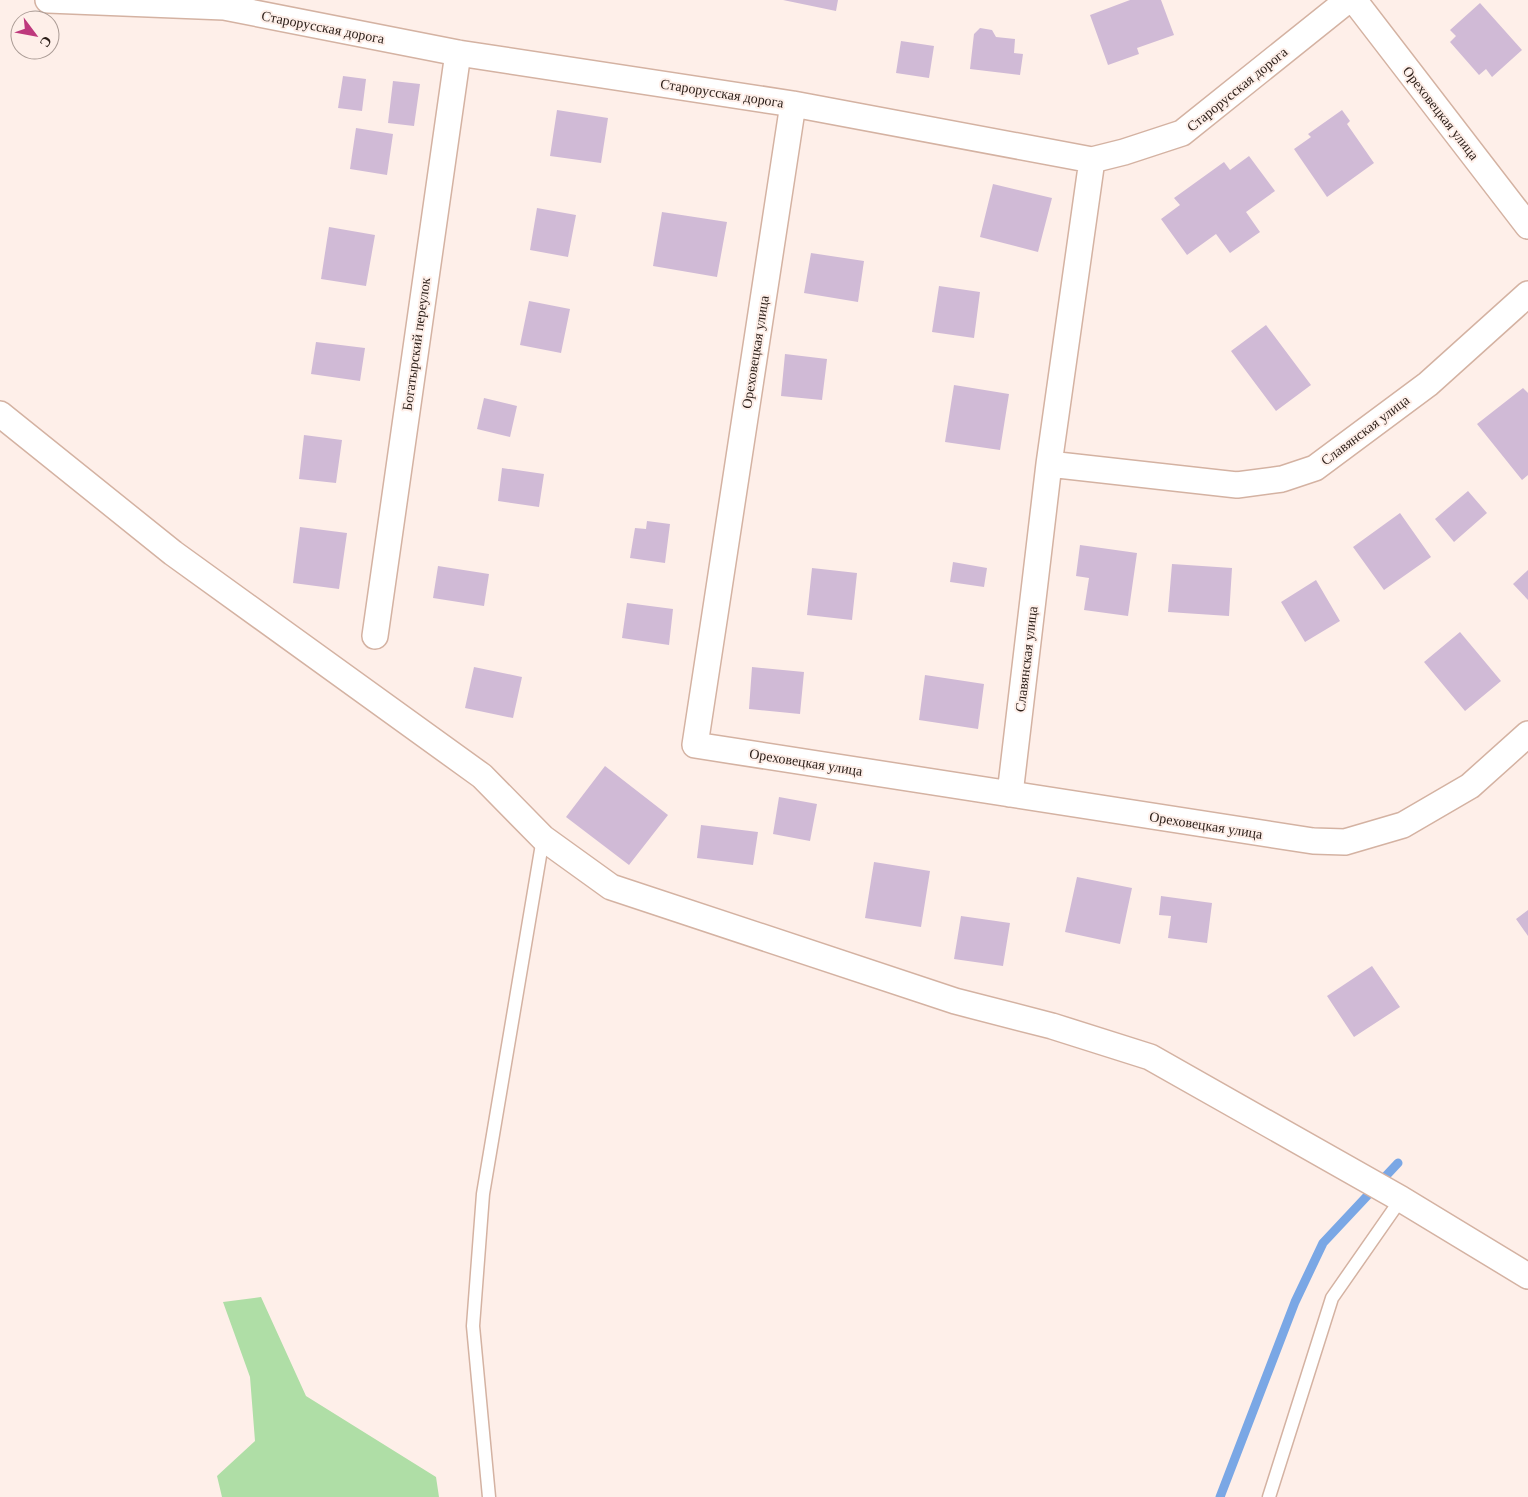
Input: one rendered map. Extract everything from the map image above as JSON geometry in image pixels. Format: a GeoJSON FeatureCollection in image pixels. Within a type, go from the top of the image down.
{"type":"FeatureCollection","features":[{"type":"Feature","properties":{"kind":"street","name":"Старорусская дорога"},"geometry":{"type":"LineString","coordinates":[[48,0],[226,4],[458,53],[793,104],[1092,160],[1124,152],[1182,133],[1348,0]]}},
{"type":"Feature","properties":{"kind":"street","name":"Ореховецкая улица"},"geometry":{"type":"LineString","coordinates":[[1354,0],[1528,226]]}},
{"type":"Feature","properties":{"kind":"street","name":"Богатырский переулок"},"geometry":{"type":"LineString","coordinates":[[375,636],[458,53]]}},
{"type":"Feature","properties":{"kind":"street","name":"Ореховецкая улица"},"geometry":{"type":"LineString","coordinates":[[793,104],[695,745],[1313,841],[1345,842],[1403,824],[1462,791],[1528,734]]}},
{"type":"Feature","properties":{"kind":"street","name":"Славянская улица"},"geometry":{"type":"LineString","coordinates":[[1010,794],[1049,464],[1092,160]]}},
{"type":"Feature","properties":{"kind":"street","name":"Славянская улица"},"geometry":{"type":"LineString","coordinates":[[1049,464],[1238,485],[1282,478],[1314,468],[1428,384],[1528,294]]}},
{"type":"Feature","properties":{"kind":"street"},"geometry":{"type":"LineString","coordinates":[[0,414],[173,553],[482,776],[543,838],[611,887],[955,1001],[1052,1026],[1150,1057],[1401,1200],[1528,1276]]}},
{"type":"Feature","properties":{"kind":"lane"},"geometry":{"type":"LineString","coordinates":[[489,1497],[473,1326],[483,1194],[543,838]]}},
{"type":"Feature","properties":{"kind":"lane"},"geometry":{"type":"LineString","coordinates":[[1270,1497],[1332,1298],[1401,1200]]}},
{"type":"Feature","properties":{"kind":"green space"},"geometry":{"type":"Polygon","coordinates":[[[261,1297],[306,1396],[436,1477],[439,1497],[222,1497],[217,1476],[255,1441],[250,1377],[223,1302],[261,1297]]]}},
{"type":"Feature","properties":{"kind":"building"},"geometry":{"type":"Polygon","coordinates":[[[783,0],[838,0],[836,11],[783,0]]]}},
{"type":"Feature","properties":{"kind":"building"},"geometry":{"type":"Polygon","coordinates":[[[1130,0],[1161,0],[1174,35],[1137,48],[1139,54],[1108,65],[1090,15],[1130,0]]]}},
{"type":"Feature","properties":{"kind":"building"},"geometry":{"type":"Polygon","coordinates":[[[1480,3],[1522,50],[1492,77],[1486,69],[1479,75],[1450,42],[1456,36],[1450,30],[1480,3]]]}},
{"type":"Feature","properties":{"kind":"building"},"geometry":{"type":"Polygon","coordinates":[[[980,28],[992,30],[996,37],[1015,39],[1014,53],[1023,54],[1020,75],[970,69],[974,34],[980,28]]]}},
{"type":"Feature","properties":{"kind":"building"},"geometry":{"type":"Polygon","coordinates":[[[901,41],[934,46],[929,78],[896,73],[901,41]]]}},
{"type":"Feature","properties":{"kind":"building"},"geometry":{"type":"Polygon","coordinates":[[[343,76],[366,79],[362,111],[338,108],[343,76]]]}},
{"type":"Feature","properties":{"kind":"building"},"geometry":{"type":"Polygon","coordinates":[[[393,81],[420,84],[414,126],[388,123],[393,81]]]}},
{"type":"Feature","properties":{"kind":"building"},"geometry":{"type":"Polygon","coordinates":[[[557,110],[608,118],[601,163],[550,156],[557,110]]]}},
{"type":"Feature","properties":{"kind":"building"},"geometry":{"type":"Polygon","coordinates":[[[1342,110],[1350,121],[1347,124],[1374,163],[1327,197],[1294,149],[1311,137],[1308,134],[1342,110]]]}},
{"type":"Feature","properties":{"kind":"building"},"geometry":{"type":"Polygon","coordinates":[[[356,128],[393,134],[387,175],[350,169],[356,128]]]}},
{"type":"Feature","properties":{"kind":"building"},"geometry":{"type":"Polygon","coordinates":[[[1249,156],[1275,191],[1246,212],[1260,232],[1230,253],[1216,234],[1187,255],[1161,219],[1180,205],[1174,198],[1224,162],[1230,170],[1249,156]]]}},
{"type":"Feature","properties":{"kind":"building"},"geometry":{"type":"Polygon","coordinates":[[[993,184],[1052,198],[1038,252],[980,237],[993,184]]]}},
{"type":"Feature","properties":{"kind":"building"},"geometry":{"type":"Polygon","coordinates":[[[537,208],[576,215],[568,257],[530,250],[537,208]]]}},
{"type":"Feature","properties":{"kind":"building"},"geometry":{"type":"Polygon","coordinates":[[[662,212],[727,222],[717,277],[653,266],[662,212]]]}},
{"type":"Feature","properties":{"kind":"building"},"geometry":{"type":"Polygon","coordinates":[[[329,227],[375,235],[366,286],[321,279],[329,227]]]}},
{"type":"Feature","properties":{"kind":"building"},"geometry":{"type":"Polygon","coordinates":[[[811,253],[864,261],[858,302],[804,293],[811,253]]]}},
{"type":"Feature","properties":{"kind":"building"},"geometry":{"type":"Polygon","coordinates":[[[939,286],[980,292],[974,338],[932,332],[939,286]]]}},
{"type":"Feature","properties":{"kind":"building"},"geometry":{"type":"Polygon","coordinates":[[[529,301],[570,309],[561,353],[520,345],[529,301]]]}},
{"type":"Feature","properties":{"kind":"building"},"geometry":{"type":"Polygon","coordinates":[[[1266,325],[1311,385],[1276,411],[1231,351],[1266,325]]]}},
{"type":"Feature","properties":{"kind":"building"},"geometry":{"type":"Polygon","coordinates":[[[316,342],[365,348],[360,381],[311,374],[316,342]]]}},
{"type":"Feature","properties":{"kind":"building"},"geometry":{"type":"Polygon","coordinates":[[[785,354],[827,359],[822,400],[781,396],[785,354]]]}},
{"type":"Feature","properties":{"kind":"building"},"geometry":{"type":"Polygon","coordinates":[[[954,385],[1009,394],[1000,450],[945,442],[954,385]]]}},
{"type":"Feature","properties":{"kind":"building"},"geometry":{"type":"Polygon","coordinates":[[[1523,388],[1528,393],[1528,475],[1522,480],[1477,424],[1523,388]]]}},
{"type":"Feature","properties":{"kind":"building"},"geometry":{"type":"Polygon","coordinates":[[[484,398],[517,406],[510,437],[477,429],[484,398]]]}},
{"type":"Feature","properties":{"kind":"building"},"geometry":{"type":"Polygon","coordinates":[[[304,435],[342,440],[336,483],[299,479],[304,435]]]}},
{"type":"Feature","properties":{"kind":"building"},"geometry":{"type":"Polygon","coordinates":[[[502,468],[544,474],[539,507],[498,501],[502,468]]]}},
{"type":"Feature","properties":{"kind":"building"},"geometry":{"type":"Polygon","coordinates":[[[1468,491],[1487,513],[1454,542],[1435,519],[1468,491]]]}},
{"type":"Feature","properties":{"kind":"building"},"geometry":{"type":"Polygon","coordinates":[[[1400,513],[1431,557],[1384,590],[1353,547],[1400,513]]]}},
{"type":"Feature","properties":{"kind":"building"},"geometry":{"type":"Polygon","coordinates":[[[647,521],[670,524],[665,563],[630,558],[635,528],[646,529],[647,521]]]}},
{"type":"Feature","properties":{"kind":"building"},"geometry":{"type":"Polygon","coordinates":[[[300,527],[347,533],[339,589],[293,583],[300,527]]]}},
{"type":"Feature","properties":{"kind":"building"},"geometry":{"type":"Polygon","coordinates":[[[1080,545],[1137,553],[1128,616],[1084,610],[1089,578],[1076,576],[1080,545]]]}},
{"type":"Feature","properties":{"kind":"building"},"geometry":{"type":"Polygon","coordinates":[[[953,562],[987,568],[984,587],[950,582],[953,562]]]}},
{"type":"Feature","properties":{"kind":"building"},"geometry":{"type":"Polygon","coordinates":[[[1172,564],[1232,568],[1229,616],[1168,612],[1172,564]]]}},
{"type":"Feature","properties":{"kind":"building"},"geometry":{"type":"Polygon","coordinates":[[[438,566],[489,574],[484,606],[433,598],[438,566]]]}},
{"type":"Feature","properties":{"kind":"building"},"geometry":{"type":"Polygon","coordinates":[[[812,568],[857,573],[852,620],[807,615],[812,568]]]}},
{"type":"Feature","properties":{"kind":"building"},"geometry":{"type":"Polygon","coordinates":[[[1528,570],[1528,600],[1513,584],[1528,570]]]}},
{"type":"Feature","properties":{"kind":"building"},"geometry":{"type":"Polygon","coordinates":[[[1316,580],[1340,621],[1305,642],[1281,602],[1316,580]]]}},
{"type":"Feature","properties":{"kind":"building"},"geometry":{"type":"Polygon","coordinates":[[[627,603],[673,609],[669,645],[622,638],[627,603]]]}},
{"type":"Feature","properties":{"kind":"building"},"geometry":{"type":"Polygon","coordinates":[[[1460,632],[1501,681],[1465,711],[1424,662],[1460,632]]]}},
{"type":"Feature","properties":{"kind":"building"},"geometry":{"type":"Polygon","coordinates":[[[474,667],[522,677],[513,718],[465,708],[474,667]]]}},
{"type":"Feature","properties":{"kind":"building"},"geometry":{"type":"Polygon","coordinates":[[[752,667],[804,672],[800,714],[749,709],[752,667]]]}},
{"type":"Feature","properties":{"kind":"building"},"geometry":{"type":"Polygon","coordinates":[[[925,675],[984,684],[978,729],[919,720],[925,675]]]}},
{"type":"Feature","properties":{"kind":"building"},"geometry":{"type":"Polygon","coordinates":[[[605,766],[668,815],[629,865],[566,817],[605,766]]]}},
{"type":"Feature","properties":{"kind":"building"},"geometry":{"type":"Polygon","coordinates":[[[779,797],[817,804],[810,841],[773,834],[779,797]]]}},
{"type":"Feature","properties":{"kind":"building"},"geometry":{"type":"Polygon","coordinates":[[[701,825],[758,832],[753,865],[697,858],[701,825]]]}},
{"type":"Feature","properties":{"kind":"building"},"geometry":{"type":"Polygon","coordinates":[[[874,862],[930,871],[921,927],[865,918],[874,862]]]}},
{"type":"Feature","properties":{"kind":"building"},"geometry":{"type":"Polygon","coordinates":[[[1077,877],[1132,888],[1120,944],[1065,932],[1077,877]]]}},
{"type":"Feature","properties":{"kind":"building"},"geometry":{"type":"Polygon","coordinates":[[[1161,896],[1212,903],[1207,943],[1168,938],[1171,916],[1159,915],[1161,896]]]}},
{"type":"Feature","properties":{"kind":"building"},"geometry":{"type":"Polygon","coordinates":[[[1528,910],[1528,936],[1516,919],[1528,910]]]}},
{"type":"Feature","properties":{"kind":"building"},"geometry":{"type":"Polygon","coordinates":[[[961,916],[1010,923],[1003,966],[954,959],[961,916]]]}},
{"type":"Feature","properties":{"kind":"building"},"geometry":{"type":"Polygon","coordinates":[[[1372,966],[1400,1007],[1354,1037],[1327,996],[1372,966]]]}},
{"type":"Feature","properties":{"kind":"waterway"},"geometry":{"type":"LineString","coordinates":[[1220,1497],[1295,1302],[1323,1243],[1398,1163]]}}]}
